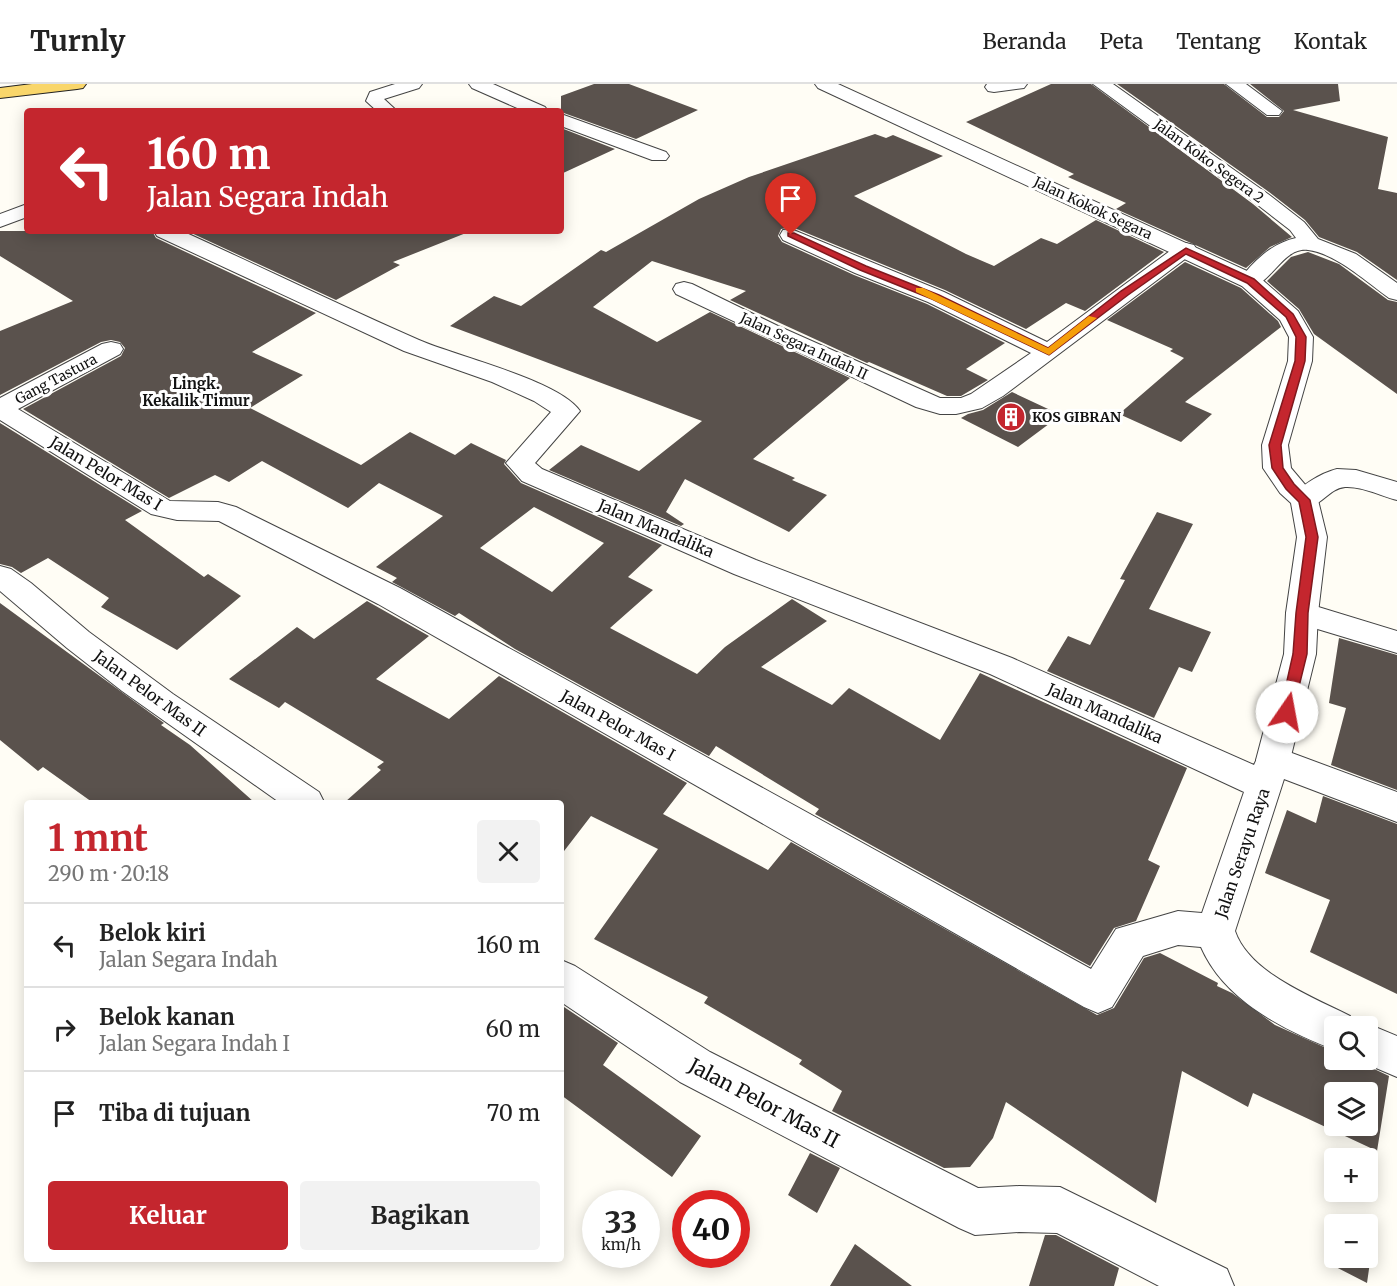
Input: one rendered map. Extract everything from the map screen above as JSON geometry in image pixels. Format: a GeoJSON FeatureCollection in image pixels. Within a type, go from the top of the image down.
{"type":"FeatureCollection","features":[{"type":"Feature","properties":{"kind":"main road"},"geometry":{"type":"LineString","coordinates":[[0,93],[77,84]]}},
{"type":"Feature","properties":{"kind":"street"},"geometry":{"type":"LineString","coordinates":[[384,108],[375,101],[376,96],[413,84]]}},
{"type":"Feature","properties":{"kind":"street"},"geometry":{"type":"LineString","coordinates":[[477,84],[532,108]]}},
{"type":"Feature","properties":{"kind":"street","name":"Jalan Kokok Segara"},"geometry":{"type":"LineString","coordinates":[[824,84],[1250,281],[1290,316],[1301,337],[1300,361],[1275,445],[1277,468],[1290,487],[1304,500]]}},
{"type":"Feature","properties":{"kind":"street"},"geometry":{"type":"LineString","coordinates":[[994,87],[1018,84]]}},
{"type":"Feature","properties":{"kind":"street","name":"Jalan Koko Segera 2"},"geometry":{"type":"LineString","coordinates":[[1102,84],[1270,205],[1319,246],[1344,256],[1397,293]]}},
{"type":"Feature","properties":{"kind":"street"},"geometry":{"type":"LineString","coordinates":[[1235,84],[1273,111]]}},
{"type":"Feature","properties":{"kind":"street"},"geometry":{"type":"LineString","coordinates":[[564,121],[659,156]]}},
{"type":"Feature","properties":{"kind":"street"},"geometry":{"type":"LineString","coordinates":[[0,221],[24,211]]}},
{"type":"Feature","properties":{"kind":"street","name":"Jalan Mandalika"},"geometry":{"type":"LineString","coordinates":[[171,234],[413,346],[501,377],[567,411],[520,463],[532,475],[745,567],[1269,773]]}},
{"type":"Feature","properties":{"kind":"street"},"geometry":{"type":"LineString","coordinates":[[791,235],[863,268],[936,297],[1049,352]]}},
{"type":"Feature","properties":{"kind":"street"},"geometry":{"type":"LineString","coordinates":[[1250,281],[1284,250],[1296,244],[1319,246]]}},
{"type":"Feature","properties":{"kind":"street","name":"Jalan Segara Indah II"},"geometry":{"type":"LineString","coordinates":[[684,289],[925,402],[944,407],[967,405],[987,394],[1049,352],[1124,293],[1186,250]]}},
{"type":"Feature","properties":{"kind":"street","name":"Gang Tastura"},"geometry":{"type":"LineString","coordinates":[[0,409],[111,349]]}},
{"type":"Feature","properties":{"kind":"street","name":"Jalan Pelor Mas I"},"geometry":{"type":"LineString","coordinates":[[0,409],[161,508],[172,511],[206,510],[226,513],[389,596],[1098,994],[1130,942],[1178,928],[1215,931]]}},
{"type":"Feature","properties":{"kind":"street"},"geometry":{"type":"LineString","coordinates":[[1397,491],[1356,479],[1337,478],[1304,500],[1312,537],[1302,613],[1300,654],[1287,712],[1269,773],[1397,807]]}},
{"type":"Feature","properties":{"kind":"street","name":"Jalan Pelor Mas II"},"geometry":{"type":"LineString","coordinates":[[0,576],[77,639],[194,726],[303,800]]}},
{"type":"Feature","properties":{"kind":"street"},"geometry":{"type":"LineString","coordinates":[[1302,613],[1397,642]]}},
{"type":"Feature","properties":{"kind":"street","name":"Jalan Serayu Raya"},"geometry":{"type":"LineString","coordinates":[[1269,773],[1215,931],[1225,956],[1242,975],[1281,1000],[1324,1023]]}},
{"type":"Feature","properties":{"kind":"street","name":"Jalan Pelor Mas II"},"geometry":{"type":"LineString","coordinates":[[564,981],[696,1067],[975,1212],[1019,1209],[1060,1210],[1210,1286]]}},
{"type":"Feature","properties":{"kind":"street"},"geometry":{"type":"LineString","coordinates":[[1378,1048],[1397,1057]]}},
{"type":"Feature","properties":{"kind":"building"},"geometry":{"type":"Polygon","coordinates":[[[594,84],[629,84],[698,110],[636,139],[564,113],[564,108],[561,108],[561,96],[594,84]]]}},
{"type":"Feature","properties":{"kind":"building"},"geometry":{"type":"Polygon","coordinates":[[[1051,84],[1091,84],[1253,204],[1292,237],[1270,247],[1246,268],[1116,209],[1126,203],[1068,177],[1074,174],[966,122],[1051,84]]]}},
{"type":"Feature","properties":{"kind":"building"},"geometry":{"type":"Polygon","coordinates":[[[1117,84],[1224,84],[1267,117],[1279,117],[1284,111],[1250,84],[1338,84],[1340,101],[1293,110],[1388,137],[1378,189],[1397,193],[1397,280],[1357,252],[1319,237],[1305,220],[1269,192],[1117,84]]]}},
{"type":"Feature","properties":{"kind":"building"},"geometry":{"type":"Polygon","coordinates":[[[564,129],[615,149],[564,173],[564,129]]]}},
{"type":"Feature","properties":{"kind":"building"},"geometry":{"type":"Polygon","coordinates":[[[875,134],[886,138],[893,135],[943,156],[854,196],[994,266],[1041,238],[1057,244],[1096,220],[1164,252],[1085,311],[1066,303],[1026,329],[945,290],[792,227],[781,229],[778,236],[782,242],[854,275],[927,304],[1005,343],[966,369],[988,380],[961,396],[947,396],[867,363],[730,300],[746,291],[652,261],[593,307],[657,342],[710,312],[850,378],[753,459],[795,478],[792,480],[827,495],[789,532],[685,479],[666,512],[684,524],[681,526],[549,470],[581,445],[639,471],[702,421],[450,326],[494,296],[521,306],[601,250],[606,252],[699,199],[749,177],[875,134]]]}},
{"type":"Feature","properties":{"kind":"building"},"geometry":{"type":"Polygon","coordinates":[[[0,231],[24,231],[24,234],[154,234],[156,238],[316,313],[252,352],[303,375],[250,408],[361,465],[410,432],[455,455],[471,443],[506,460],[504,464],[521,483],[662,545],[628,577],[653,590],[610,628],[697,674],[725,647],[792,599],[827,621],[761,667],[832,705],[849,688],[940,740],[980,673],[1187,768],[1148,860],[1160,866],[1136,921],[1114,928],[1090,966],[815,814],[819,809],[716,746],[709,756],[515,649],[459,613],[455,616],[392,582],[397,578],[376,567],[443,516],[379,483],[348,508],[262,461],[229,482],[215,475],[169,498],[23,409],[121,356],[125,348],[120,342],[111,340],[101,342],[0,395],[0,331],[73,301],[0,256],[0,231]],[[534,507],[480,548],[552,592],[604,543],[534,507]]]}},
{"type":"Feature","properties":{"kind":"building"},"geometry":{"type":"Polygon","coordinates":[[[193,234],[463,234],[393,262],[400,265],[336,300],[193,234]]]}},
{"type":"Feature","properties":{"kind":"building"},"geometry":{"type":"Polygon","coordinates":[[[1308,252],[1339,264],[1388,300],[1397,302],[1397,394],[1314,334],[1299,309],[1267,281],[1291,257],[1308,252]]]}},
{"type":"Feature","properties":{"kind":"building"},"geometry":{"type":"Polygon","coordinates":[[[1185,262],[1241,288],[1278,321],[1281,327],[1185,402],[1212,414],[1181,442],[1119,414],[1184,358],[1170,351],[1173,349],[1107,320],[1185,262]]]}},
{"type":"Feature","properties":{"kind":"building","name":"KOS GIBRAN"},"geometry":{"type":"Polygon","coordinates":[[[1012,392],[1061,415],[1018,447],[961,418],[983,410],[1012,392]]]}},
{"type":"Feature","properties":{"kind":"building"},"geometry":{"type":"Polygon","coordinates":[[[0,423],[142,511],[125,520],[204,577],[208,574],[241,596],[177,650],[101,607],[109,598],[48,558],[21,573],[12,567],[0,564],[0,423]]]}},
{"type":"Feature","properties":{"kind":"building"},"geometry":{"type":"Polygon","coordinates":[[[1157,512],[1193,524],[1149,609],[1211,632],[1192,672],[1179,667],[1154,718],[1047,671],[1068,636],[1090,645],[1125,580],[1120,579],[1157,512]]]}},
{"type":"Feature","properties":{"kind":"building"},"geometry":{"type":"Polygon","coordinates":[[[367,601],[429,636],[376,679],[449,719],[499,676],[687,783],[663,814],[768,870],[791,842],[1097,1015],[1114,1008],[1144,958],[1160,953],[1218,983],[1217,986],[1232,993],[1275,1025],[1324,1047],[1324,1070],[1376,1070],[1389,1076],[1377,1148],[1371,1148],[1345,1136],[1378,1136],[1378,1082],[1324,1082],[1324,1126],[1253,1093],[1248,1107],[1182,1071],[1156,1203],[1006,1102],[993,1138],[970,1167],[944,1168],[832,1111],[842,1091],[799,1064],[802,1060],[704,1003],[708,997],[594,939],[658,849],[591,816],[564,851],[564,800],[347,800],[381,770],[377,767],[384,762],[285,702],[279,708],[229,679],[297,627],[314,639],[367,601]]]}},
{"type":"Feature","properties":{"kind":"building"},"geometry":{"type":"Polygon","coordinates":[[[0,603],[164,723],[161,725],[190,745],[252,800],[89,800],[43,767],[38,771],[0,740],[0,603]]]}},
{"type":"Feature","properties":{"kind":"building"},"geometry":{"type":"Polygon","coordinates":[[[1339,638],[1397,655],[1397,790],[1331,765],[1346,708],[1329,703],[1339,638]]]}},
{"type":"Feature","properties":{"kind":"building"},"geometry":{"type":"Polygon","coordinates":[[[1323,796],[1397,824],[1397,994],[1310,952],[1330,900],[1265,873],[1287,810],[1316,823],[1323,796]]]}},
{"type":"Feature","properties":{"kind":"building"},"geometry":{"type":"Polygon","coordinates":[[[564,1007],[618,1043],[603,1065],[701,1136],[672,1177],[564,1097],[564,1007]]]}},
{"type":"Feature","properties":{"kind":"building"},"geometry":{"type":"Polygon","coordinates":[[[810,1153],[840,1168],[817,1213],[788,1195],[810,1153]]]}},
{"type":"Feature","properties":{"kind":"building"},"geometry":{"type":"Polygon","coordinates":[[[1045,1235],[1056,1235],[1119,1268],[1114,1286],[1029,1286],[1045,1235]]]}},
{"type":"Feature","properties":{"kind":"building"},"geometry":{"type":"Polygon","coordinates":[[[855,1244],[912,1286],[830,1286],[855,1244]]]}},
{"type":"Feature","properties":{"kind":"building"},"geometry":{"type":"Polygon","coordinates":[[[1338,1268],[1369,1268],[1367,1283],[1338,1268]]]}},
{"type":"Feature","properties":{"kind":"slow traffic"},"geometry":{"type":"LineString","coordinates":[[919,290],[1049,352],[1092,318]]}},
{"type":"Feature","properties":{"kind":"place","name":"KOS GIBRAN"},"geometry":{"type":"Point","coordinates":[1011,417]}},
{"type":"Feature","properties":{"kind":"district","name":"Lingk. Kekalik Timur"},"geometry":{"type":"Point","coordinates":[196,392]}},
{"type":"Feature","properties":{"kind":"route"},"geometry":{"type":"LineString","coordinates":[[791,235],[863,268],[936,297],[1049,352],[1124,293],[1186,250],[1250,281],[1279,305],[1290,316],[1301,337],[1300,361],[1275,445],[1277,468],[1290,487],[1304,500],[1312,537],[1302,613],[1300,654],[1287,712]]}}]}
